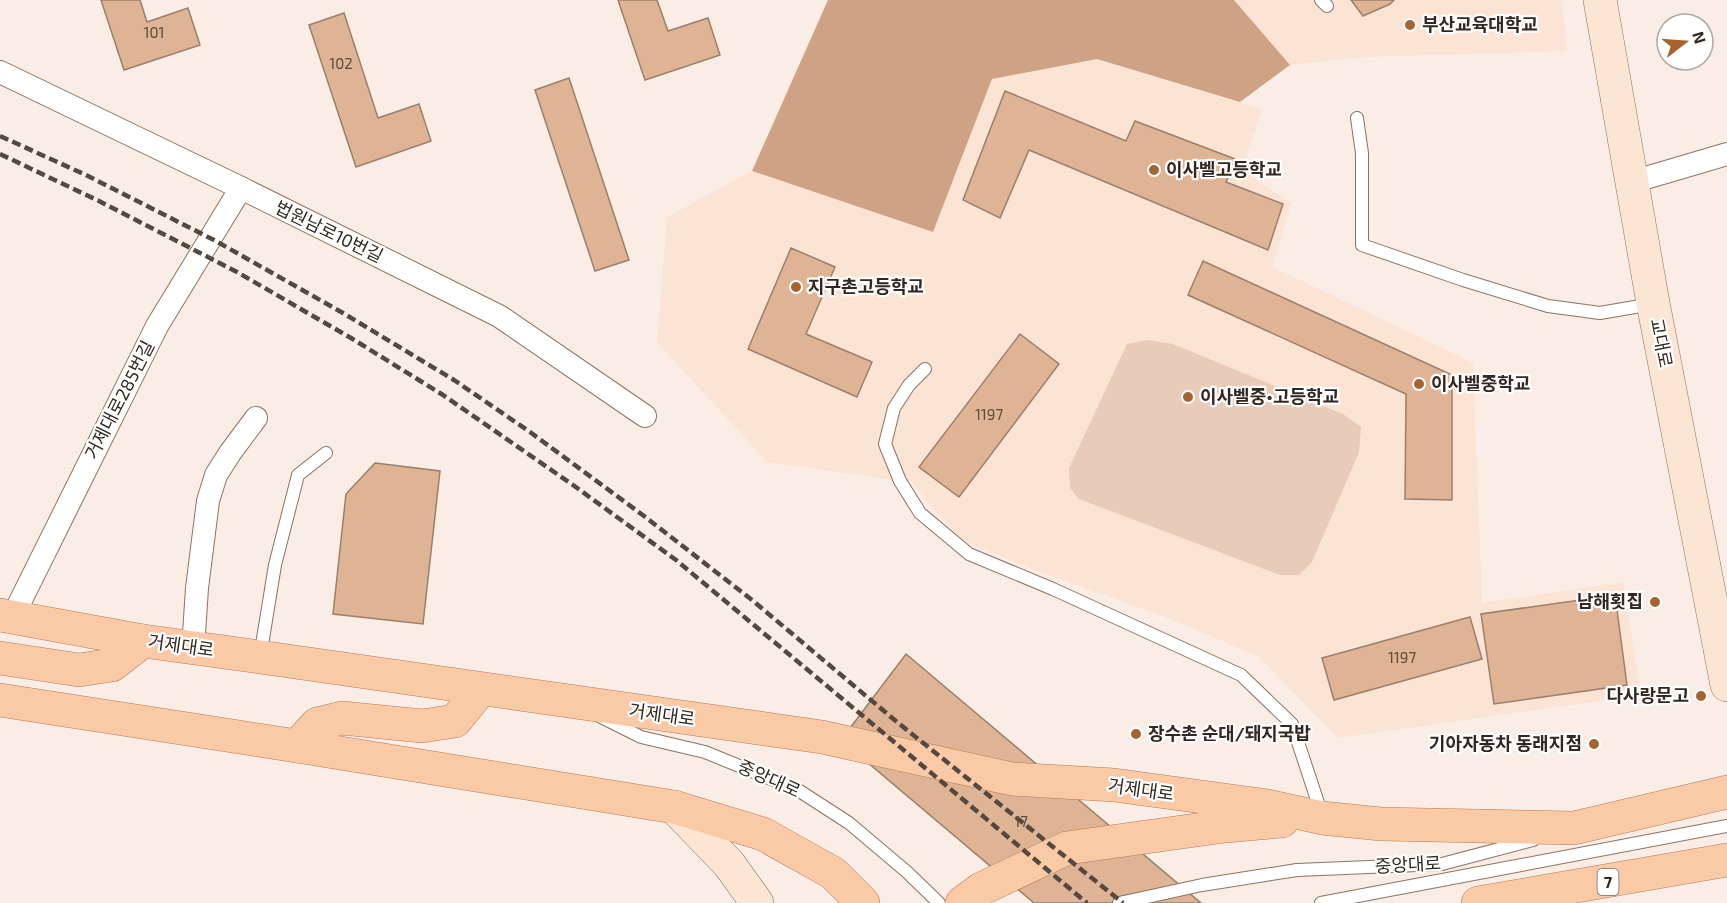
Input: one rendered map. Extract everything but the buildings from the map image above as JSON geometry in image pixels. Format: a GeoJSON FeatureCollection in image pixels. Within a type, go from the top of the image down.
{"type":"FeatureCollection","features":[{"type":"Feature","properties":{"kind":"main road","name":"교대로"},"geometry":{"type":"LineString","coordinates":[[1600,0],[1653,303],[1727,685]]}},
{"type":"Feature","properties":{"kind":"main road","name":"거제대로"},"geometry":{"type":"LineString","coordinates":[[6,617],[193,649],[822,737],[1012,778],[1114,785],[1268,806],[1322,818],[1382,824],[1574,828]]}},
{"type":"Feature","properties":{"kind":"main road"},"geometry":{"type":"LineString","coordinates":[[0,658],[79,670],[112,665],[143,641]]}},
{"type":"Feature","properties":{"kind":"main road"},"geometry":{"type":"LineString","coordinates":[[297,746],[317,724],[342,718],[422,726],[455,721],[481,689]]}},
{"type":"Feature","properties":{"kind":"main road"},"geometry":{"type":"LineString","coordinates":[[0,700],[674,807],[763,834],[833,873],[863,903]]}},
{"type":"Feature","properties":{"kind":"main road","name":"중앙대로"},"geometry":{"type":"LineString","coordinates":[[1574,828],[1727,792]]}},
{"type":"Feature","properties":{"kind":"main road"},"geometry":{"type":"LineString","coordinates":[[674,807],[729,864],[757,903]]}},
{"type":"Feature","properties":{"kind":"main road","name":"거제대로"},"geometry":{"type":"LineString","coordinates":[[962,903],[981,889],[1067,848],[1225,826],[1322,818]]}},
{"type":"Feature","properties":{"kind":"main road","name":"7"},"geometry":{"type":"LineString","coordinates":[[1478,903],[1727,860]]}},
{"type":"Feature","properties":{"kind":"street","name":"법원남로10번길"},"geometry":{"type":"LineString","coordinates":[[0,72],[499,316],[645,416]]}},
{"type":"Feature","properties":{"kind":"street"},"geometry":{"type":"LineString","coordinates":[[1632,182],[1727,154]]}},
{"type":"Feature","properties":{"kind":"street","name":"거제대로285번길"},"geometry":{"type":"LineString","coordinates":[[6,617],[157,326],[241,188]]}},
{"type":"Feature","properties":{"kind":"street"},"geometry":{"type":"LineString","coordinates":[[193,649],[196,588],[208,501],[216,475],[256,418]]}},
{"type":"Feature","properties":{"kind":"lane"},"geometry":{"type":"LineString","coordinates":[[1357,117],[1362,153],[1362,245],[1548,306],[1600,313],[1653,303]]}},
{"type":"Feature","properties":{"kind":"lane"},"geometry":{"type":"LineString","coordinates":[[925,369],[909,386],[894,408],[885,444],[900,481],[920,513],[969,554],[1053,589],[1241,675],[1292,724],[1322,818]]}},
{"type":"Feature","properties":{"kind":"lane"},"geometry":{"type":"LineString","coordinates":[[260,657],[275,565],[298,474],[326,453]]}},
{"type":"Feature","properties":{"kind":"lane","name":"중앙대로"},"geometry":{"type":"LineString","coordinates":[[574,702],[641,737],[705,752],[798,790],[849,823],[907,872],[939,903]]}},
{"type":"Feature","properties":{"kind":"lane"},"geometry":{"type":"LineString","coordinates":[[1321,903],[1727,825]]}},
{"type":"Feature","properties":{"kind":"lane","name":"중앙대로"},"geometry":{"type":"LineString","coordinates":[[1119,903],[1202,885],[1297,870],[1442,864],[1574,828]]}},
{"type":"Feature","properties":{"kind":"shaded area"},"geometry":{"type":"Polygon","coordinates":[[[828,0],[1234,0],[1290,65],[1240,102],[1097,59],[992,79],[933,232],[752,171],[828,0]]]}},
{"type":"Feature","properties":{"kind":"shaded area","name":"부산교육대학교"},"geometry":{"type":"Polygon","coordinates":[[[1234,0],[1562,0],[1567,51],[1364,57],[1290,65],[1234,0]]]}},
{"type":"Feature","properties":{"kind":"shaded area","name":"이사벨중•고등학교"},"geometry":{"type":"Polygon","coordinates":[[[1097,59],[1262,109],[1242,170],[1291,203],[1273,267],[1473,363],[1482,603],[1623,582],[1641,695],[1338,738],[1259,657],[1176,621],[965,542],[932,508],[911,481],[767,462],[657,342],[667,217],[752,171],[933,232],[992,79],[1097,59]]]}},
{"type":"Feature","properties":{"kind":"shaded area"},"geometry":{"type":"Polygon","coordinates":[[[1148,340],[1173,344],[1343,414],[1361,427],[1359,452],[1312,562],[1299,575],[1280,575],[1079,499],[1070,488],[1069,468],[1127,344],[1148,340]]]}},
{"type":"Feature","properties":{"kind":"railway"},"geometry":{"type":"LineString","coordinates":[[0,136],[86,175],[214,240],[343,313],[454,380],[530,432],[644,516],[752,600],[897,722],[1123,903]]}},
{"type":"Feature","properties":{"kind":"railway"},"geometry":{"type":"LineString","coordinates":[[0,154],[99,201],[237,272],[443,395],[676,560],[1087,903]]}},
{"type":"Feature","properties":{"kind":"place","name":"부산교육대학교"},"geometry":{"type":"Point","coordinates":[1410,25]}},
{"type":"Feature","properties":{"kind":"place","name":"이사벨고등학교"},"geometry":{"type":"Point","coordinates":[1154,170]}},
{"type":"Feature","properties":{"kind":"place","name":"지구촌고등학교"},"geometry":{"type":"Point","coordinates":[796,287]}},
{"type":"Feature","properties":{"kind":"place","name":"이사벨중학교"},"geometry":{"type":"Point","coordinates":[1419,384]}},
{"type":"Feature","properties":{"kind":"place","name":"이사벨중•고등학교"},"geometry":{"type":"Point","coordinates":[1188,397]}},
{"type":"Feature","properties":{"kind":"place","name":"남해횟집"},"geometry":{"type":"Point","coordinates":[1655,602]}},
{"type":"Feature","properties":{"kind":"place","name":"다사랑문고"},"geometry":{"type":"Point","coordinates":[1701,696]}},
{"type":"Feature","properties":{"kind":"place","name":"장수촌 순대/돼지국밥"},"geometry":{"type":"Point","coordinates":[1136,734]}},
{"type":"Feature","properties":{"kind":"place","name":"기아자동차 동래지점"},"geometry":{"type":"Point","coordinates":[1594,744]}}]}
